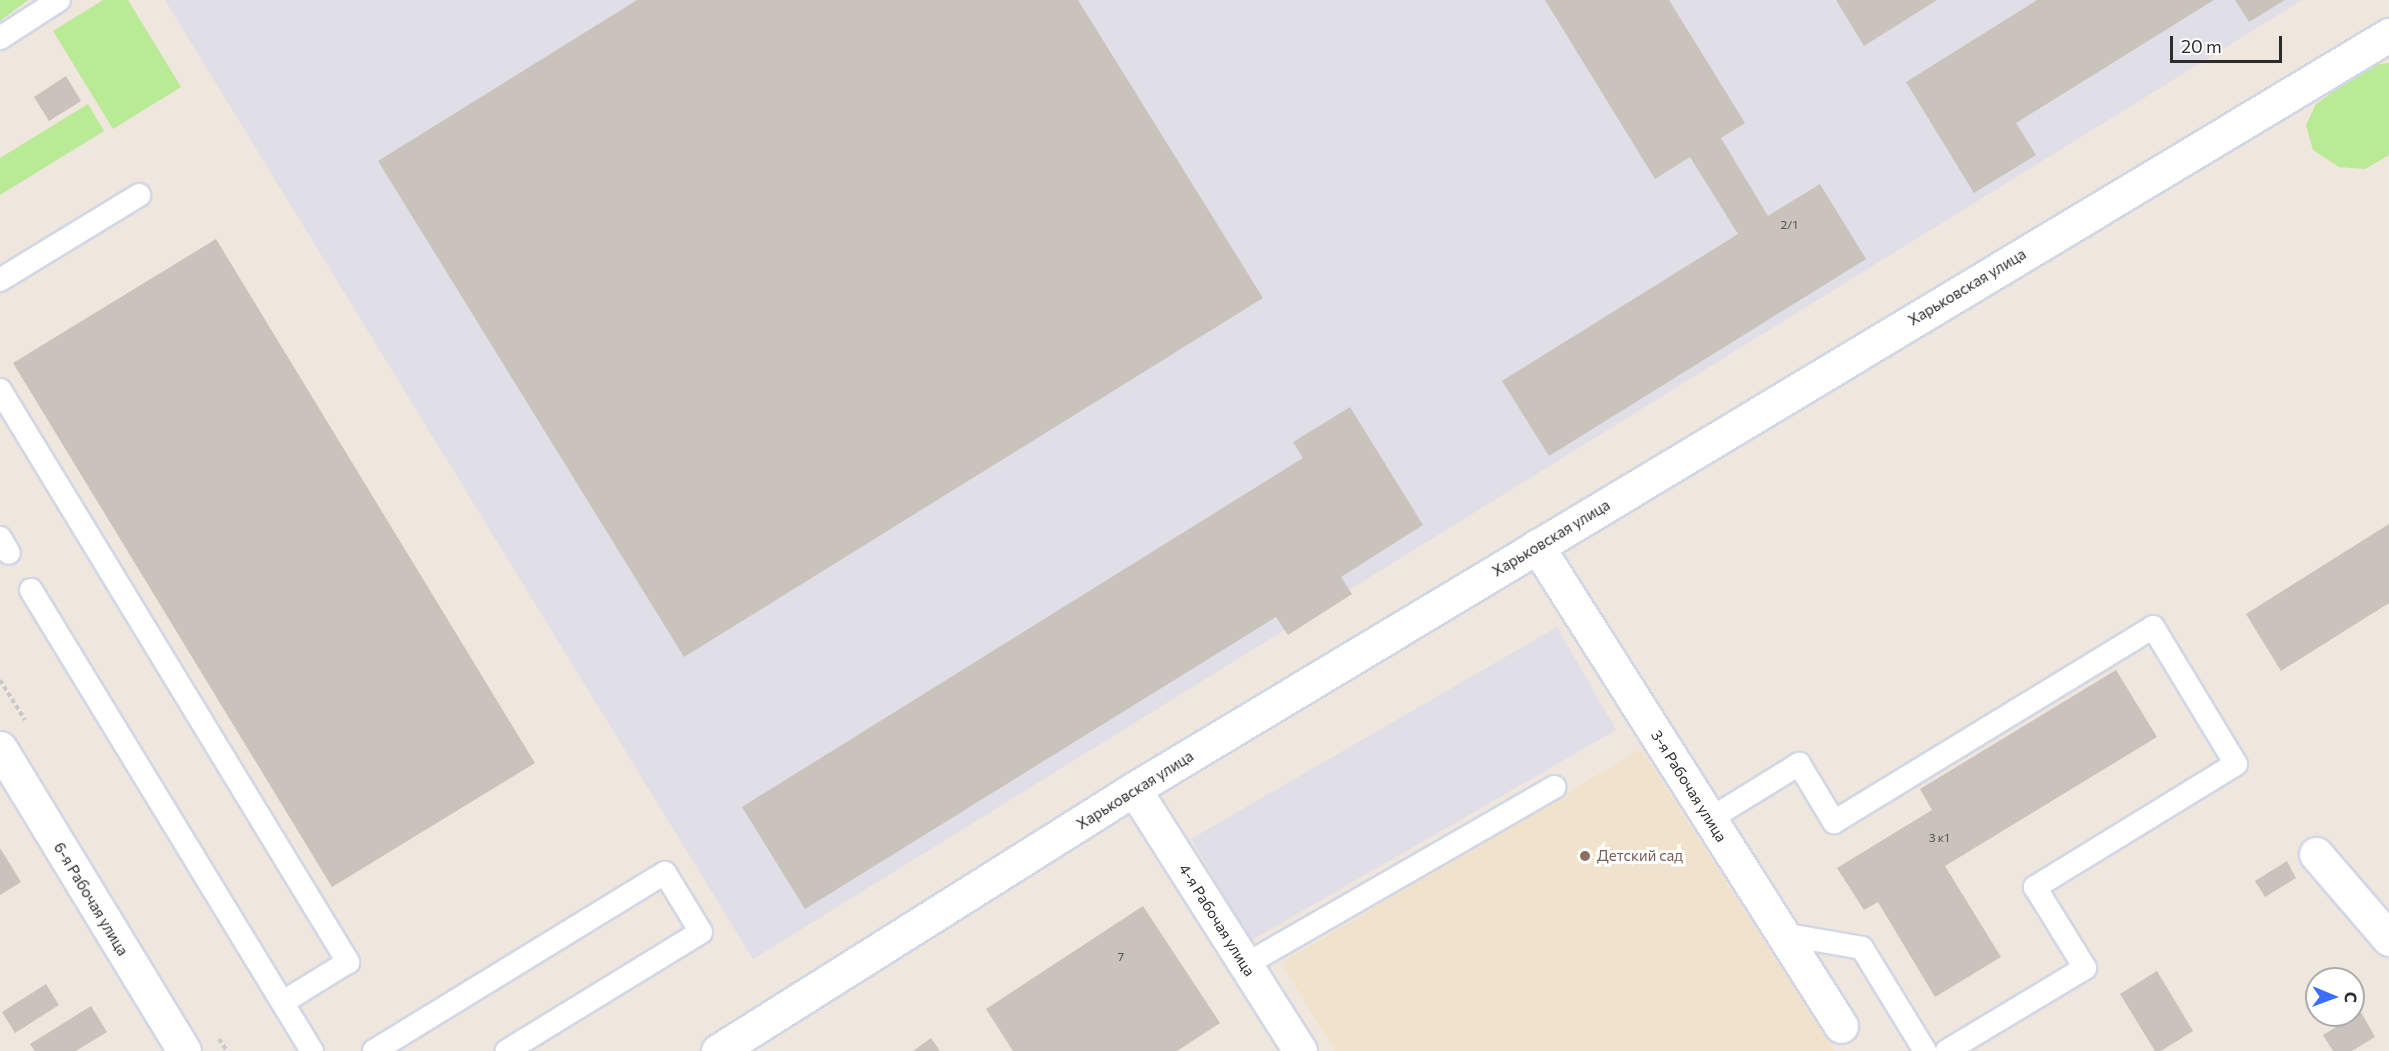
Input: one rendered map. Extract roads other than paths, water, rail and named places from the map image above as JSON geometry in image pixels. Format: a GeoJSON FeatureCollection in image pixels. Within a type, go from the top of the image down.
{"type":"FeatureCollection","features":[{"type":"Feature","properties":{"kind":"street","name":"Харьковская улица"},"geometry":{"type":"LineString","coordinates":[[737,1046],[1134,789],[2389,35]]}},
{"type":"Feature","properties":{"kind":"street","name":"3-я Рабочая улица"},"geometry":{"type":"LineString","coordinates":[[1537,546],[1841,1026]]}},
{"type":"Feature","properties":{"kind":"street","name":"6-я Рабочая улица"},"geometry":{"type":"LineString","coordinates":[[0,748],[184,1051]]}},
{"type":"Feature","properties":{"kind":"street","name":"4-я Рабочая улица"},"geometry":{"type":"LineString","coordinates":[[1134,789],[1295,1049]]}},
{"type":"Feature","properties":{"kind":"street"},"geometry":{"type":"LineString","coordinates":[[2316,854],[2389,939]]}},
{"type":"Feature","properties":{"kind":"lane"},"geometry":{"type":"LineString","coordinates":[[0,38],[59,0]]}},
{"type":"Feature","properties":{"kind":"lane"},"geometry":{"type":"LineString","coordinates":[[0,280],[139,195]]}},
{"type":"Feature","properties":{"kind":"lane"},"geometry":{"type":"LineString","coordinates":[[0,390],[348,962],[283,1002]]}},
{"type":"Feature","properties":{"kind":"lane"},"geometry":{"type":"LineString","coordinates":[[31,590],[312,1051]]}},
{"type":"Feature","properties":{"kind":"lane"},"geometry":{"type":"LineString","coordinates":[[1710,819],[1799,764],[1834,822],[2153,627],[2236,764],[2035,886],[2085,968],[1947,1051]]}},
{"type":"Feature","properties":{"kind":"lane"},"geometry":{"type":"LineString","coordinates":[[1245,965],[1555,787]]}},
{"type":"Feature","properties":{"kind":"lane"},"geometry":{"type":"LineString","coordinates":[[374,1051],[665,873],[701,932],[507,1051]]}},
{"type":"Feature","properties":{"kind":"lane"},"geometry":{"type":"LineString","coordinates":[[1782,934],[1862,948],[1925,1051]]}},
{"type":"Feature","properties":{"kind":"place","name":"Детский сад"},"geometry":{"type":"Point","coordinates":[1585,856]}}]}
